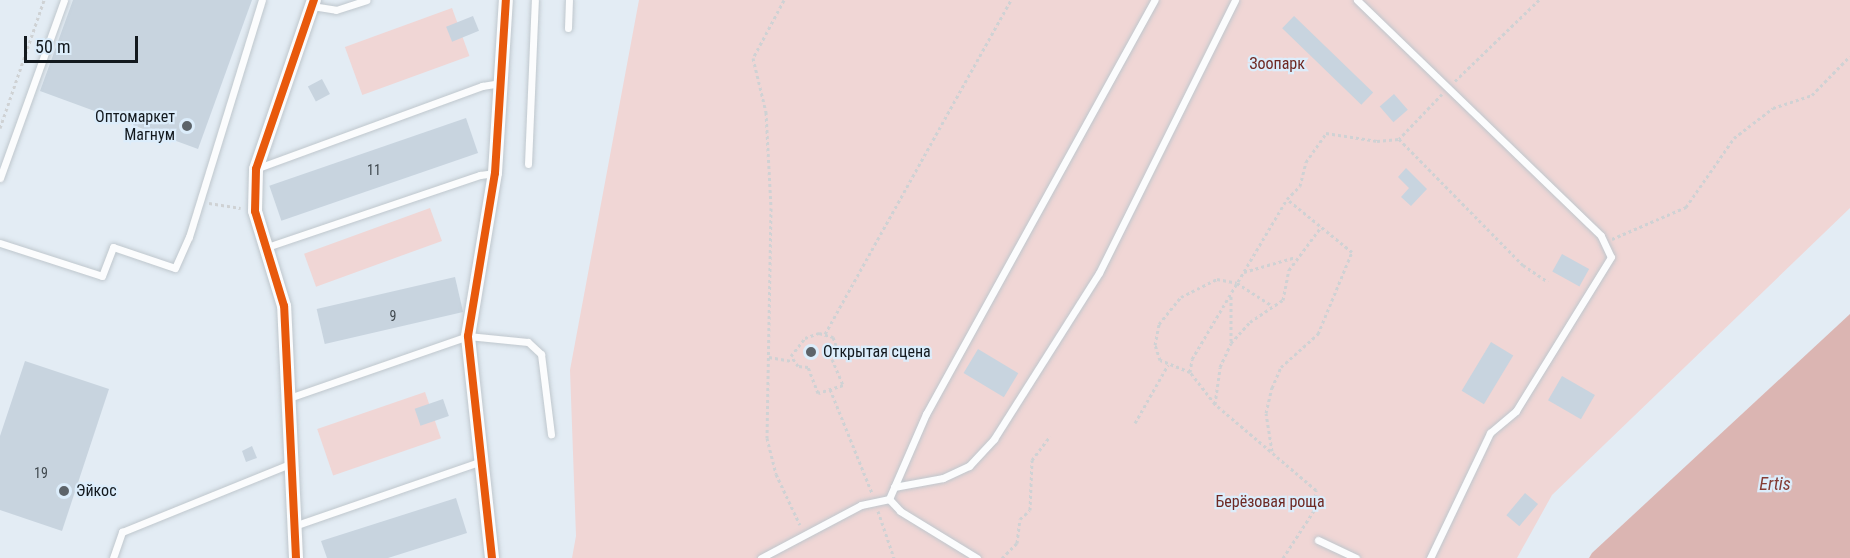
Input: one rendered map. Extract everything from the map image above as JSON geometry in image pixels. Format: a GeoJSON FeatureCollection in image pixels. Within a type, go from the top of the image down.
{"type":"FeatureCollection","features":[{"type":"Feature","properties":{"kind":"street"},"geometry":{"type":"LineString","coordinates":[[492,558],[479,462],[468,336],[495,173],[506,0]]}},
{"type":"Feature","properties":{"kind":"street"},"geometry":{"type":"LineString","coordinates":[[296,558],[284,306],[255,211],[256,169],[313,3]]}},
{"type":"Feature","properties":{"kind":"lane"},"geometry":{"type":"LineString","coordinates":[[0,178],[64,0]]}},
{"type":"Feature","properties":{"kind":"lane"},"geometry":{"type":"LineString","coordinates":[[0,243],[102,276],[113,247],[175,268],[200,202],[262,0]]}},
{"type":"Feature","properties":{"kind":"lane"},"geometry":{"type":"LineString","coordinates":[[313,3],[336,10],[366,0]]}},
{"type":"Feature","properties":{"kind":"lane"},"geometry":{"type":"LineString","coordinates":[[528,164],[535,0]]}},
{"type":"Feature","properties":{"kind":"lane"},"geometry":{"type":"LineString","coordinates":[[568,28],[569,0]]}},
{"type":"Feature","properties":{"kind":"lane"},"geometry":{"type":"LineString","coordinates":[[889,499],[926,414],[1155,0]]}},
{"type":"Feature","properties":{"kind":"lane"},"geometry":{"type":"LineString","coordinates":[[894,487],[943,477],[969,466],[994,439],[1098,273],[1235,0]]}},
{"type":"Feature","properties":{"kind":"lane"},"geometry":{"type":"LineString","coordinates":[[1357,0],[1605,240],[1611,257],[1516,411],[1490,432],[1430,558]]}},
{"type":"Feature","properties":{"kind":"lane"},"geometry":{"type":"LineString","coordinates":[[256,169],[482,86],[501,83]]}},
{"type":"Feature","properties":{"kind":"lane"},"geometry":{"type":"LineString","coordinates":[[267,247],[480,175],[495,173]]}},
{"type":"Feature","properties":{"kind":"lane"},"geometry":{"type":"LineString","coordinates":[[289,398],[468,336],[528,342],[541,354],[551,434]]}},
{"type":"Feature","properties":{"kind":"lane"},"geometry":{"type":"LineString","coordinates":[[294,526],[479,462]]}},
{"type":"Feature","properties":{"kind":"lane"},"geometry":{"type":"LineString","coordinates":[[113,558],[122,532],[292,463]]}},
{"type":"Feature","properties":{"kind":"lane"},"geometry":{"type":"LineString","coordinates":[[761,558],[874,501],[889,499]]}},
{"type":"Feature","properties":{"kind":"lane"},"geometry":{"type":"LineString","coordinates":[[889,499],[900,511],[977,558]]}},
{"type":"Feature","properties":{"kind":"lane"},"geometry":{"type":"LineString","coordinates":[[1318,540],[1356,558]]}},
{"type":"Feature","properties":{"kind":"path"},"geometry":{"type":"LineString","coordinates":[[0,128],[44,0]]}},
{"type":"Feature","properties":{"kind":"path"},"geometry":{"type":"LineString","coordinates":[[784,0],[753,58],[766,112],[771,208],[767,438],[779,483],[806,534]]}},
{"type":"Feature","properties":{"kind":"path"},"geometry":{"type":"LineString","coordinates":[[825,334],[1011,0]]}},
{"type":"Feature","properties":{"kind":"path"},"geometry":{"type":"LineString","coordinates":[[1190,372],[1192,359],[1287,199],[1300,186],[1306,162],[1326,133],[1377,141],[1399,139],[1447,88],[1539,0]]}},
{"type":"Feature","properties":{"kind":"path"},"geometry":{"type":"LineString","coordinates":[[1605,240],[1686,207],[1734,138],[1773,108],[1812,94],[1850,56]]}},
{"type":"Feature","properties":{"kind":"path"},"geometry":{"type":"LineString","coordinates":[[1399,139],[1522,265],[1548,282]]}},
{"type":"Feature","properties":{"kind":"path"},"geometry":{"type":"LineString","coordinates":[[1272,453],[1266,413],[1272,388],[1281,367],[1318,334],[1352,252],[1287,199]]}},
{"type":"Feature","properties":{"kind":"path"},"geometry":{"type":"LineString","coordinates":[[200,202],[255,211]]}},
{"type":"Feature","properties":{"kind":"path"},"geometry":{"type":"LineString","coordinates":[[1215,404],[1220,367],[1231,343],[1271,305],[1283,300],[1289,270],[1296,257],[1321,227]]}},
{"type":"Feature","properties":{"kind":"path"},"geometry":{"type":"LineString","coordinates":[[1244,272],[1296,257]]}},
{"type":"Feature","properties":{"kind":"path"},"geometry":{"type":"LineString","coordinates":[[1271,305],[1237,283],[1217,279],[1199,286],[1167,310],[1155,345],[1160,360],[1190,372],[1215,404],[1272,453],[1310,481],[1318,501],[1283,558]]}},
{"type":"Feature","properties":{"kind":"path"},"geometry":{"type":"LineString","coordinates":[[1231,293],[1231,343]]}},
{"type":"Feature","properties":{"kind":"path"},"geometry":{"type":"LineString","coordinates":[[769,357],[792,361],[808,367],[818,393],[843,385],[832,359],[835,342],[833,337],[825,334],[805,338],[795,347],[792,361]]}},
{"type":"Feature","properties":{"kind":"path"},"geometry":{"type":"LineString","coordinates":[[1135,423],[1168,365]]}},
{"type":"Feature","properties":{"kind":"path"},"geometry":{"type":"LineString","coordinates":[[830,389],[894,558]]}},
{"type":"Feature","properties":{"kind":"path"},"geometry":{"type":"LineString","coordinates":[[1002,558],[1017,543],[1020,519],[1030,510],[1032,460],[1050,436]]}},
{"type":"Feature","properties":{"kind":"green space"},"geometry":{"type":"Polygon","coordinates":[[[639,0],[1850,0],[1850,208],[1552,495],[1517,558],[572,558],[576,536],[570,370],[639,0]]]}},
{"type":"Feature","properties":{"kind":"green space"},"geometry":{"type":"Polygon","coordinates":[[[452,8],[469,56],[362,95],[345,47],[452,8]]]}},
{"type":"Feature","properties":{"kind":"green space"},"geometry":{"type":"Polygon","coordinates":[[[430,208],[442,241],[316,287],[304,254],[430,208]]]}},
{"type":"Feature","properties":{"kind":"green space"},"geometry":{"type":"Polygon","coordinates":[[[425,392],[441,438],[333,475],[317,429],[425,392]]]}},
{"type":"Feature","properties":{"kind":"water","name":"Ertis"},"geometry":{"type":"Polygon","coordinates":[[[1850,314],[1850,558],[1589,558],[1592,553],[1850,314]]]}},
{"type":"Feature","properties":{"kind":"building"},"geometry":{"type":"Polygon","coordinates":[[[73,0],[252,0],[198,149],[40,91],[73,0]]]}},
{"type":"Feature","properties":{"kind":"building"},"geometry":{"type":"Polygon","coordinates":[[[473,16],[479,31],[452,42],[446,27],[473,16]]]}},
{"type":"Feature","properties":{"kind":"building"},"geometry":{"type":"Polygon","coordinates":[[[1294,16],[1373,92],[1361,105],[1282,28],[1294,16]]]}},
{"type":"Feature","properties":{"kind":"building"},"geometry":{"type":"Polygon","coordinates":[[[322,79],[330,94],[316,102],[308,87],[322,79]]]}},
{"type":"Feature","properties":{"kind":"building"},"geometry":{"type":"Polygon","coordinates":[[[1394,94],[1408,110],[1393,122],[1380,106],[1394,94]]]}},
{"type":"Feature","properties":{"kind":"building"},"geometry":{"type":"Polygon","coordinates":[[[466,118],[478,153],[281,221],[269,186],[466,118]]]}},
{"type":"Feature","properties":{"kind":"building"},"geometry":{"type":"Polygon","coordinates":[[[1406,168],[1427,189],[1411,206],[1401,197],[1409,188],[1398,177],[1406,168]]]}},
{"type":"Feature","properties":{"kind":"building"},"geometry":{"type":"Polygon","coordinates":[[[1562,254],[1589,269],[1579,287],[1552,271],[1562,254]]]}},
{"type":"Feature","properties":{"kind":"building"},"geometry":{"type":"Polygon","coordinates":[[[455,277],[463,312],[325,344],[317,309],[455,277]]]}},
{"type":"Feature","properties":{"kind":"building"},"geometry":{"type":"Polygon","coordinates":[[[1491,342],[1513,355],[1484,404],[1462,391],[1491,342]]]}},
{"type":"Feature","properties":{"kind":"building"},"geometry":{"type":"Polygon","coordinates":[[[978,349],[1018,373],[1004,397],[964,373],[978,349]]]}},
{"type":"Feature","properties":{"kind":"building"},"geometry":{"type":"Polygon","coordinates":[[[25,361],[109,389],[62,531],[0,510],[0,436],[25,361]]]}},
{"type":"Feature","properties":{"kind":"building"},"geometry":{"type":"Polygon","coordinates":[[[1562,376],[1595,395],[1581,419],[1548,400],[1562,376]]]}},
{"type":"Feature","properties":{"kind":"building"},"geometry":{"type":"Polygon","coordinates":[[[443,399],[449,416],[420,426],[415,409],[443,399]]]}},
{"type":"Feature","properties":{"kind":"building"},"geometry":{"type":"Polygon","coordinates":[[[252,446],[257,458],[246,462],[242,451],[252,446]]]}},
{"type":"Feature","properties":{"kind":"building"},"geometry":{"type":"Polygon","coordinates":[[[1525,493],[1538,504],[1519,526],[1506,515],[1525,493]]]}},
{"type":"Feature","properties":{"kind":"building"},"geometry":{"type":"Polygon","coordinates":[[[456,498],[467,533],[388,558],[327,558],[321,541],[456,498]]]}},
{"type":"Feature","properties":{"kind":"cycle path"},"geometry":{"type":"LineString","coordinates":[[296,558],[284,306],[255,211],[256,169],[314,0]]}},
{"type":"Feature","properties":{"kind":"cycle path"},"geometry":{"type":"LineString","coordinates":[[492,558],[468,336],[495,173],[506,0]]}},
{"type":"Feature","properties":{"kind":"place","name":"Оптомаркет Магнум"},"geometry":{"type":"Point","coordinates":[187,126]}},
{"type":"Feature","properties":{"kind":"place","name":"Открытая сцена"},"geometry":{"type":"Point","coordinates":[811,352]}},
{"type":"Feature","properties":{"kind":"place","name":"Эйкос"},"geometry":{"type":"Point","coordinates":[64,491]}},
{"type":"Feature","properties":{"kind":"park label","name":"Зоопарк"},"geometry":{"type":"Point","coordinates":[1277,64]}},
{"type":"Feature","properties":{"kind":"park label","name":"Берёзовая роща"},"geometry":{"type":"Point","coordinates":[1270,502]}}]}
